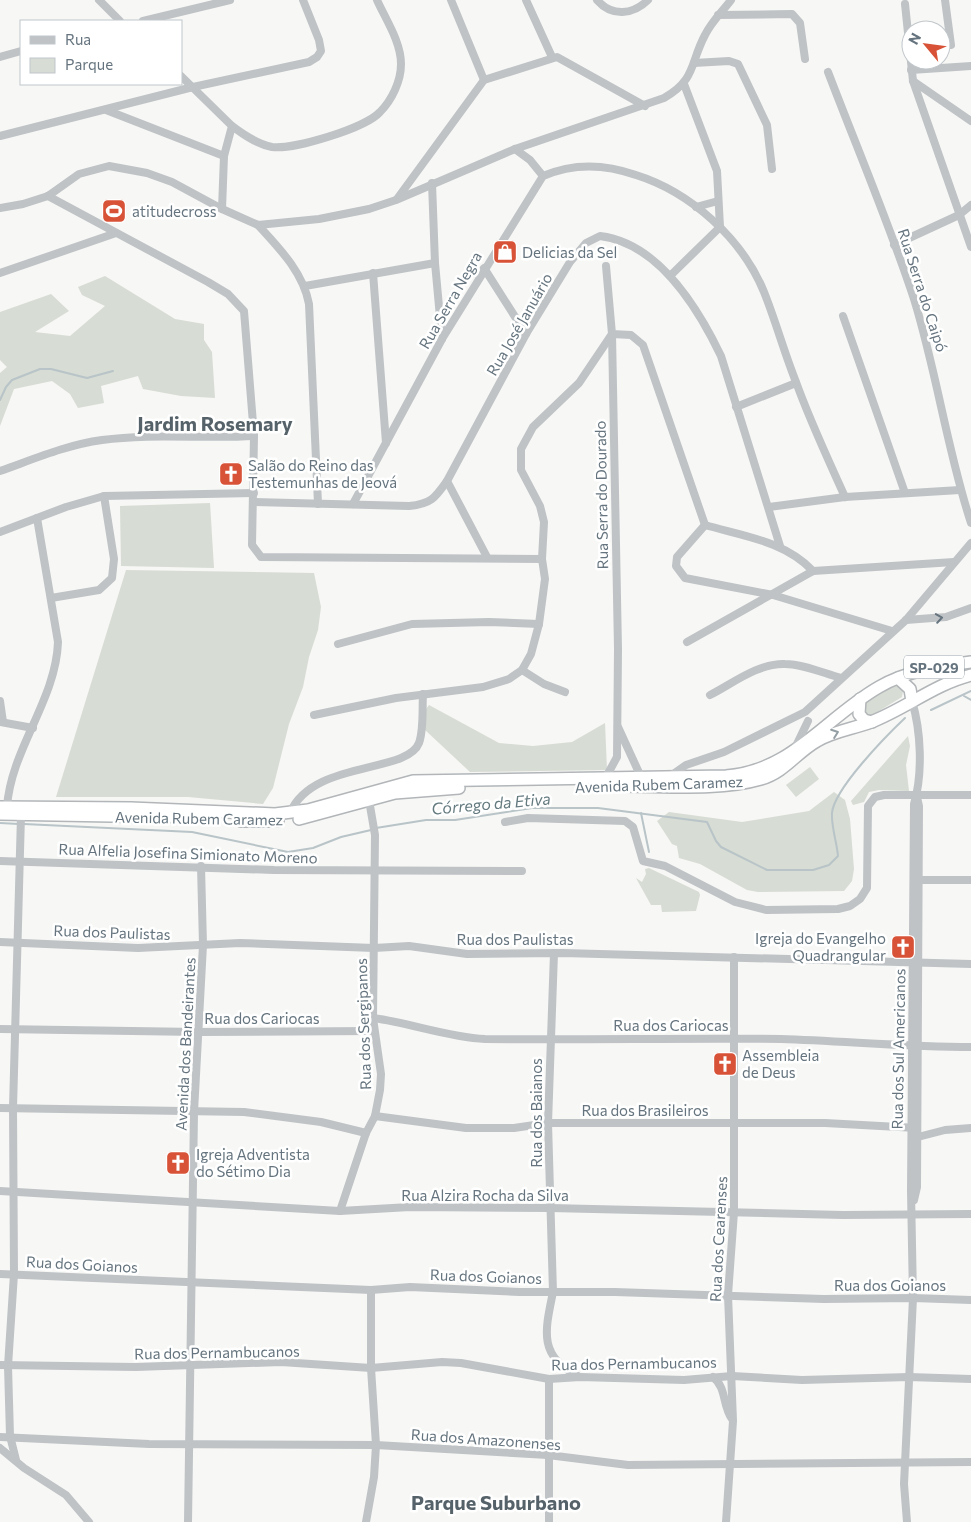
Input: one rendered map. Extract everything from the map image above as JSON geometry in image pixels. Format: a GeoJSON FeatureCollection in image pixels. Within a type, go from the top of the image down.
{"type":"FeatureCollection","features":[{"type":"Feature","properties":{"kind":"highway","name":"SP-029"},"geometry":{"type":"LineString","coordinates":[[898,678],[932,668],[971,662]]}},
{"type":"Feature","properties":{"kind":"highway","name":"SP-029"},"geometry":{"type":"LineString","coordinates":[[898,678],[910,689],[912,701],[969,675]]}},
{"type":"Feature","properties":{"kind":"highway","name":"Avenida Rubem Caramez"},"geometry":{"type":"LineString","coordinates":[[2,809],[290,813],[413,781],[605,779],[750,774],[762,770],[790,755],[820,729],[860,699],[898,678]]}},
{"type":"Feature","properties":{"kind":"highway"},"geometry":{"type":"LineString","coordinates":[[860,699],[858,714],[864,720],[872,722]]}},
{"type":"Feature","properties":{"kind":"highway","name":"Avenida Rubem Caramez"},"geometry":{"type":"LineString","coordinates":[[2,809],[21,817],[282,821],[321,815],[395,793],[433,788],[731,784],[773,774],[785,768],[815,742],[836,732],[872,722],[912,701]]}},
{"type":"Feature","properties":{"kind":"street"},"geometry":{"type":"LineString","coordinates":[[98,0],[119,20]]}},
{"type":"Feature","properties":{"kind":"street"},"geometry":{"type":"LineString","coordinates":[[147,20],[230,0]]}},
{"type":"Feature","properties":{"kind":"street"},"geometry":{"type":"LineString","coordinates":[[0,136],[193,87],[299,65],[317,58],[321,51],[319,40],[303,0]]}},
{"type":"Feature","properties":{"kind":"street"},"geometry":{"type":"LineString","coordinates":[[182,77],[232,126],[257,142],[272,147],[289,148],[361,125],[380,114],[399,81],[402,64],[399,48],[377,0]]}},
{"type":"Feature","properties":{"kind":"street"},"geometry":{"type":"LineString","coordinates":[[451,0],[484,80]]}},
{"type":"Feature","properties":{"kind":"street"},"geometry":{"type":"LineString","coordinates":[[526,0],[552,57]]}},
{"type":"Feature","properties":{"kind":"street"},"geometry":{"type":"LineString","coordinates":[[597,0],[619,13],[630,12],[641,7],[648,0]]}},
{"type":"Feature","properties":{"kind":"street"},"geometry":{"type":"LineString","coordinates":[[258,225],[319,219],[369,209],[396,200],[432,183],[516,149],[664,98],[684,84],[704,36],[731,0]]}},
{"type":"Feature","properties":{"kind":"street"},"geometry":{"type":"LineString","coordinates":[[945,0],[948,20]]}},
{"type":"Feature","properties":{"kind":"street"},"geometry":{"type":"LineString","coordinates":[[905,4],[906,20]]}},
{"type":"Feature","properties":{"kind":"street"},"geometry":{"type":"LineString","coordinates":[[718,15],[792,14],[800,23],[805,59]]}},
{"type":"Feature","properties":{"kind":"street"},"geometry":{"type":"LineString","coordinates":[[0,56],[20,51]]}},
{"type":"Feature","properties":{"kind":"street"},"geometry":{"type":"LineString","coordinates":[[396,200],[484,80],[552,57],[568,61],[644,106]]}},
{"type":"Feature","properties":{"kind":"street"},"geometry":{"type":"LineString","coordinates":[[694,63],[729,61],[738,64],[767,125],[772,169]]}},
{"type":"Feature","properties":{"kind":"street"},"geometry":{"type":"LineString","coordinates":[[951,67],[971,66]]}},
{"type":"Feature","properties":{"kind":"street"},"geometry":{"type":"LineString","coordinates":[[911,70],[913,81],[971,247]]}},
{"type":"Feature","properties":{"kind":"street","name":"Rua Serra do Caipó"},"geometry":{"type":"LineString","coordinates":[[828,72],[913,298],[932,362],[960,490],[971,523]]}},
{"type":"Feature","properties":{"kind":"street"},"geometry":{"type":"LineString","coordinates":[[913,81],[971,121]]}},
{"type":"Feature","properties":{"kind":"street"},"geometry":{"type":"LineString","coordinates":[[670,276],[720,227],[717,171],[684,84]]}},
{"type":"Feature","properties":{"kind":"street"},"geometry":{"type":"LineString","coordinates":[[106,110],[224,156]]}},
{"type":"Feature","properties":{"kind":"street"},"geometry":{"type":"LineString","coordinates":[[222,209],[224,156],[232,126]]}},
{"type":"Feature","properties":{"kind":"street"},"geometry":{"type":"LineString","coordinates":[[516,149],[530,160],[543,176],[566,167],[580,166],[603,167],[627,172],[660,185],[696,207],[720,227],[748,264],[763,290],[796,383],[845,498]]}},
{"type":"Feature","properties":{"kind":"street"},"geometry":{"type":"LineString","coordinates":[[0,208],[23,204],[48,196],[79,174],[109,166],[147,173],[172,182],[222,209],[258,225],[291,263],[305,286],[309,304],[318,504]]}},
{"type":"Feature","properties":{"kind":"street","name":"Rua Serra Negra"},"geometry":{"type":"LineString","coordinates":[[353,504],[442,340],[484,268],[543,176]]}},
{"type":"Feature","properties":{"kind":"street"},"geometry":{"type":"LineString","coordinates":[[432,183],[435,263],[442,340]]}},
{"type":"Feature","properties":{"kind":"street"},"geometry":{"type":"LineString","coordinates":[[48,196],[221,290],[238,303],[244,311],[254,436],[252,545],[257,554],[265,559],[487,557],[542,559]]}},
{"type":"Feature","properties":{"kind":"street"},"geometry":{"type":"LineString","coordinates":[[696,207],[718,201]]}},
{"type":"Feature","properties":{"kind":"street"},"geometry":{"type":"LineString","coordinates":[[894,245],[959,216],[971,205]]}},
{"type":"Feature","properties":{"kind":"street"},"geometry":{"type":"LineString","coordinates":[[0,273],[116,233]]}},
{"type":"Feature","properties":{"kind":"street","name":"Rua José Januário"},"geometry":{"type":"LineString","coordinates":[[253,502],[410,506],[426,504],[438,494],[447,481],[526,334],[579,250],[594,238],[600,236],[621,241],[640,252],[670,276],[692,302],[707,327],[721,356],[780,546]]}},
{"type":"Feature","properties":{"kind":"street"},"geometry":{"type":"LineString","coordinates":[[305,286],[435,263]]}},
{"type":"Feature","properties":{"kind":"street","name":"Rua Serra do Dourado"},"geometry":{"type":"LineString","coordinates":[[605,779],[616,762],[618,649],[612,334],[606,266]]}},
{"type":"Feature","properties":{"kind":"street"},"geometry":{"type":"LineString","coordinates":[[484,268],[526,334]]}},
{"type":"Feature","properties":{"kind":"street"},"geometry":{"type":"LineString","coordinates":[[373,273],[386,444]]}},
{"type":"Feature","properties":{"kind":"street"},"geometry":{"type":"LineString","coordinates":[[843,316],[905,493]]}},
{"type":"Feature","properties":{"kind":"street"},"geometry":{"type":"LineString","coordinates":[[314,715],[423,694],[483,687],[509,679],[522,670],[530,654],[539,624],[546,579],[542,559],[544,522],[538,500],[521,470],[521,449],[533,427],[579,383],[612,334],[630,335],[643,345],[705,525]]}},
{"type":"Feature","properties":{"kind":"street"},"geometry":{"type":"LineString","coordinates":[[736,407],[796,383]]}},
{"type":"Feature","properties":{"kind":"street"},"geometry":{"type":"LineString","coordinates":[[0,471],[62,448],[101,440],[153,436],[254,436]]}},
{"type":"Feature","properties":{"kind":"street"},"geometry":{"type":"LineString","coordinates":[[447,481],[487,557]]}},
{"type":"Feature","properties":{"kind":"street"},"geometry":{"type":"LineString","coordinates":[[769,507],[845,498],[960,490]]}},
{"type":"Feature","properties":{"kind":"street"},"geometry":{"type":"LineString","coordinates":[[0,532],[104,496],[254,493]]}},
{"type":"Feature","properties":{"kind":"street"},"geometry":{"type":"LineString","coordinates":[[51,598],[99,590],[112,578],[114,559],[104,496]]}},
{"type":"Feature","properties":{"kind":"street"},"geometry":{"type":"LineString","coordinates":[[2,809],[4,790],[33,728],[58,655],[58,642],[37,518]]}},
{"type":"Feature","properties":{"kind":"street"},"geometry":{"type":"LineString","coordinates":[[705,525],[780,546],[802,560],[813,571]]}},
{"type":"Feature","properties":{"kind":"street"},"geometry":{"type":"LineString","coordinates":[[705,525],[677,557],[676,566],[681,575],[689,579],[772,595],[892,631]]}},
{"type":"Feature","properties":{"kind":"street"},"geometry":{"type":"LineString","coordinates":[[669,777],[686,765],[724,752],[805,712],[906,620],[971,543]]}},
{"type":"Feature","properties":{"kind":"street"},"geometry":{"type":"LineString","coordinates":[[687,642],[813,571],[954,562]]}},
{"type":"Feature","properties":{"kind":"street"},"geometry":{"type":"LineString","coordinates":[[906,620],[946,617],[971,608]]}},
{"type":"Feature","properties":{"kind":"street"},"geometry":{"type":"LineString","coordinates":[[338,644],[412,624],[489,622],[539,624]]}},
{"type":"Feature","properties":{"kind":"street"},"geometry":{"type":"LineString","coordinates":[[710,696],[761,668],[779,664],[793,665],[841,678]]}},
{"type":"Feature","properties":{"kind":"street"},"geometry":{"type":"LineString","coordinates":[[522,670],[544,684],[565,692]]}},
{"type":"Feature","properties":{"kind":"street"},"geometry":{"type":"LineString","coordinates":[[290,813],[298,798],[313,786],[360,768],[397,761],[414,750],[420,738],[423,694]]}},
{"type":"Feature","properties":{"kind":"street"},"geometry":{"type":"LineString","coordinates":[[0,701],[2,722],[33,728]]}},
{"type":"Feature","properties":{"kind":"street"},"geometry":{"type":"LineString","coordinates":[[912,701],[918,724],[916,795]]}},
{"type":"Feature","properties":{"kind":"street"},"geometry":{"type":"LineString","coordinates":[[805,712],[808,721],[820,729]]}},
{"type":"Feature","properties":{"kind":"street"},"geometry":{"type":"LineString","coordinates":[[790,755],[803,735],[808,721]]}},
{"type":"Feature","properties":{"kind":"street","name":"Rua Serra do Dourado"},"geometry":{"type":"LineString","coordinates":[[616,723],[641,777]]}},
{"type":"Feature","properties":{"kind":"street"},"geometry":{"type":"LineString","coordinates":[[617,751],[628,749]]}},
{"type":"Feature","properties":{"kind":"street"},"geometry":{"type":"LineString","coordinates":[[505,822],[528,818],[625,821],[633,827],[643,861],[665,866],[735,902],[766,910],[838,909],[850,906],[860,899],[867,888],[868,806],[879,795],[971,795]]}},
{"type":"Feature","properties":{"kind":"street","name":"Rua dos Sul Americanos"},"geometry":{"type":"LineString","coordinates":[[907,1522],[904,1484],[913,1298],[912,1206],[917,1187],[914,1138],[914,1047],[919,880],[919,806],[916,795]]}},
{"type":"Feature","properties":{"kind":"street","name":"Rua dos Sul Americanos"},"geometry":{"type":"LineString","coordinates":[[916,795],[914,804],[916,962]]}},
{"type":"Feature","properties":{"kind":"street","name":"Rua dos Sergipanos"},"geometry":{"type":"LineString","coordinates":[[340,1211],[366,1132],[375,1116],[380,1090],[381,1074],[373,1018],[375,835],[369,800]]}},
{"type":"Feature","properties":{"kind":"street"},"geometry":{"type":"LineString","coordinates":[[16,1460],[10,1436],[4,1365],[14,1274],[13,1108],[21,817]]}},
{"type":"Feature","properties":{"kind":"street","name":"Rua Alfelia Josefina Simionato Moreno"},"geometry":{"type":"LineString","coordinates":[[0,861],[201,866],[274,870],[522,871]]}},
{"type":"Feature","properties":{"kind":"street","name":"Avenida dos Bandeirantes"},"geometry":{"type":"LineString","coordinates":[[188,1522],[188,1444],[192,1365],[194,1112],[203,945],[201,866]]}},
{"type":"Feature","properties":{"kind":"street"},"geometry":{"type":"LineString","coordinates":[[919,880],[971,880]]}},
{"type":"Feature","properties":{"kind":"street","name":"Rua dos Paulistas"},"geometry":{"type":"LineString","coordinates":[[0,942],[138,948],[266,944],[374,948],[409,946],[468,954],[554,953],[971,964]]}},
{"type":"Feature","properties":{"kind":"street","name":"Rua dos Baianos"},"geometry":{"type":"LineString","coordinates":[[554,953],[548,1124],[553,1292],[548,1314],[548,1346],[555,1361],[580,1377]]}},
{"type":"Feature","properties":{"kind":"street","name":"Rua dos Cearenses"},"geometry":{"type":"LineString","coordinates":[[726,1522],[733,1421],[728,1295],[734,1212],[736,1123],[734,957]]}},
{"type":"Feature","properties":{"kind":"street","name":"Rua dos Cariocas"},"geometry":{"type":"LineString","coordinates":[[373,1018],[403,1022],[467,1038],[550,1040],[618,1037],[735,1039],[838,1041],[914,1047],[971,1047]]}},
{"type":"Feature","properties":{"kind":"street","name":"Rua dos Cariocas"},"geometry":{"type":"LineString","coordinates":[[0,1029],[198,1032],[374,1031]]}},
{"type":"Feature","properties":{"kind":"street"},"geometry":{"type":"LineString","coordinates":[[0,1108],[244,1112],[287,1117],[366,1132]]}},
{"type":"Feature","properties":{"kind":"street","name":"Rua dos Brasileiros"},"geometry":{"type":"LineString","coordinates":[[375,1116],[466,1128],[514,1128],[548,1124],[736,1123],[914,1128]]}},
{"type":"Feature","properties":{"kind":"street"},"geometry":{"type":"LineString","coordinates":[[914,1138],[945,1130],[971,1128]]}},
{"type":"Feature","properties":{"kind":"street","name":"Rua Alzira Rocha da Silva"},"geometry":{"type":"LineString","coordinates":[[0,1191],[340,1211],[410,1207],[912,1215],[971,1214]]}},
{"type":"Feature","properties":{"kind":"street","name":"Rua dos Goianos"},"geometry":{"type":"LineString","coordinates":[[0,1274],[192,1284],[234,1283],[371,1290],[410,1287],[863,1300],[913,1298],[971,1300]]}},
{"type":"Feature","properties":{"kind":"street"},"geometry":{"type":"LineString","coordinates":[[366,1522],[374,1477],[376,1445],[371,1368],[371,1290]]}},
{"type":"Feature","properties":{"kind":"street","name":"Rua dos Pernambucanos"},"geometry":{"type":"LineString","coordinates":[[4,1365],[107,1367],[281,1362],[371,1368],[442,1362],[461,1363],[549,1379],[580,1377],[684,1380],[732,1376],[802,1380],[909,1377],[971,1379]]}},
{"type":"Feature","properties":{"kind":"street"},"geometry":{"type":"LineString","coordinates":[[712,1377],[721,1386],[728,1412],[733,1421]]}},
{"type":"Feature","properties":{"kind":"street"},"geometry":{"type":"LineString","coordinates":[[549,1379],[548,1455],[550,1522]]}},
{"type":"Feature","properties":{"kind":"street","name":"Rua dos Amazonenses"},"geometry":{"type":"LineString","coordinates":[[0,1437],[188,1444],[376,1445],[548,1455],[628,1465],[971,1462]]}},
{"type":"Feature","properties":{"kind":"street"},"geometry":{"type":"LineString","coordinates":[[0,1448],[24,1468],[66,1495],[89,1522]]}},
{"type":"Feature","properties":{"kind":"green space"},"geometry":{"type":"Polygon","coordinates":[[[105,276],[175,319],[204,324],[204,340],[212,352],[215,398],[181,396],[143,389],[138,376],[101,386],[104,403],[78,408],[70,394],[52,381],[14,389],[0,426],[0,373],[7,367],[0,360],[0,312],[51,294],[69,311],[35,332],[70,336],[105,306],[82,295],[78,287],[105,276]]]}},
{"type":"Feature","properties":{"kind":"green space"},"geometry":{"type":"Polygon","coordinates":[[[210,503],[214,568],[121,566],[120,506],[210,503]]]}},
{"type":"Feature","properties":{"kind":"green space"},"geometry":{"type":"Polygon","coordinates":[[[126,570],[314,573],[321,607],[318,630],[309,657],[303,687],[289,724],[273,788],[263,804],[188,797],[56,797],[126,570]]]}},
{"type":"Feature","properties":{"kind":"green space"},"geometry":{"type":"Polygon","coordinates":[[[895,684],[900,685],[903,691],[902,697],[869,717],[864,715],[862,703],[895,684]]]}},
{"type":"Feature","properties":{"kind":"green space"},"geometry":{"type":"Polygon","coordinates":[[[429,705],[499,743],[533,746],[572,742],[605,723],[607,770],[470,772],[424,729],[423,713],[429,705]]]}},
{"type":"Feature","properties":{"kind":"green space"},"geometry":{"type":"Polygon","coordinates":[[[908,736],[910,746],[906,765],[909,791],[879,790],[869,792],[864,802],[853,805],[851,801],[908,736]]]}},
{"type":"Feature","properties":{"kind":"green space"},"geometry":{"type":"Polygon","coordinates":[[[810,767],[819,779],[796,797],[786,785],[810,767]]]}},
{"type":"Feature","properties":{"kind":"green space"},"geometry":{"type":"Polygon","coordinates":[[[834,792],[845,800],[850,819],[854,869],[852,881],[844,891],[758,892],[747,890],[700,864],[679,858],[677,846],[672,844],[657,821],[669,812],[742,822],[809,811],[834,792]]]}},
{"type":"Feature","properties":{"kind":"green space"},"geometry":{"type":"Polygon","coordinates":[[[649,868],[699,892],[696,911],[662,912],[661,905],[651,905],[636,878],[642,882],[646,874],[645,869],[649,868]]]}},
{"type":"Feature","properties":{"kind":"waterway"},"geometry":{"type":"LineString","coordinates":[[0,400],[6,387],[12,380],[40,369],[51,369],[87,378],[113,371]]}},
{"type":"Feature","properties":{"kind":"waterway","name":"Córrego da Etiva"},"geometry":{"type":"LineString","coordinates":[[931,710],[971,691]]}},
{"type":"Feature","properties":{"kind":"waterway"},"geometry":{"type":"LineString","coordinates":[[964,696],[971,700]]}},
{"type":"Feature","properties":{"kind":"waterway","name":"Córrego da Etiva"},"geometry":{"type":"LineString","coordinates":[[376,828],[426,820],[455,820],[532,808],[598,808],[707,822],[721,847],[767,870],[813,870],[829,865],[838,856],[832,813],[842,791],[862,763],[905,718]]}},
{"type":"Feature","properties":{"kind":"waterway"},"geometry":{"type":"LineString","coordinates":[[641,813],[649,852]]}},
{"type":"Feature","properties":{"kind":"waterway"},"geometry":{"type":"LineString","coordinates":[[0,823],[19,824]]}},
{"type":"Feature","properties":{"kind":"waterway","name":"Córrego da Etiva"},"geometry":{"type":"LineString","coordinates":[[24,824],[192,832],[288,852],[313,848],[341,837],[371,830]]}},
{"type":"Feature","properties":{"kind":"place","name":"atitudecross"},"geometry":{"type":"Point","coordinates":[114,211]}},
{"type":"Feature","properties":{"kind":"place","name":"Delicias da Sel"},"geometry":{"type":"Point","coordinates":[505,252]}},
{"type":"Feature","properties":{"kind":"place","name":"Salão do Reino das Testemunhas de Jeová"},"geometry":{"type":"Point","coordinates":[231,474]}},
{"type":"Feature","properties":{"kind":"place","name":"Igreja do Evangelho Quadrangular"},"geometry":{"type":"Point","coordinates":[903,947]}},
{"type":"Feature","properties":{"kind":"place","name":"Assembleia de Deus"},"geometry":{"type":"Point","coordinates":[725,1064]}},
{"type":"Feature","properties":{"kind":"place","name":"Igreja Adventista do Sétimo Dia"},"geometry":{"type":"Point","coordinates":[178,1163]}},
{"type":"Feature","properties":{"kind":"district","name":"Jardim Rosemary"},"geometry":{"type":"Point","coordinates":[215,423]}},
{"type":"Feature","properties":{"kind":"district","name":"Parque Suburbano"},"geometry":{"type":"Point","coordinates":[496,1502]}}]}
